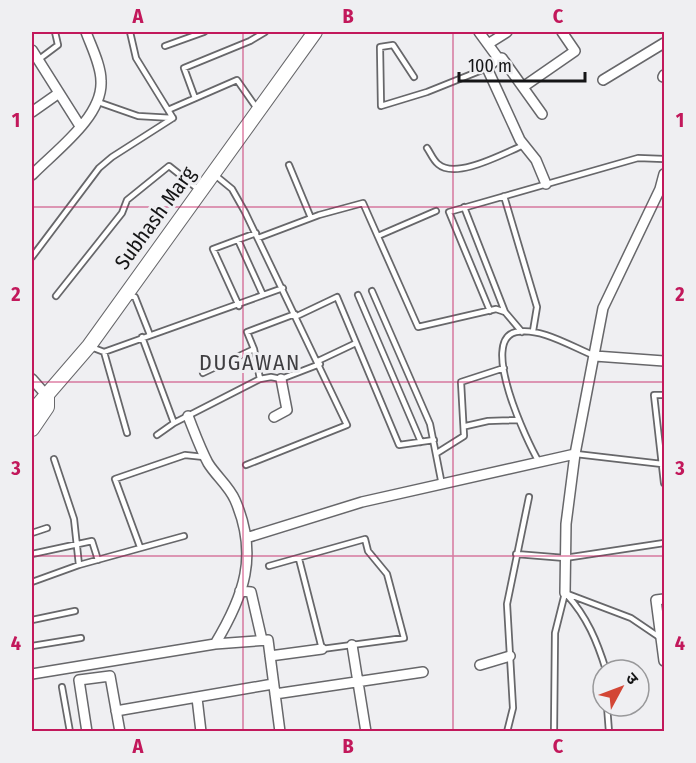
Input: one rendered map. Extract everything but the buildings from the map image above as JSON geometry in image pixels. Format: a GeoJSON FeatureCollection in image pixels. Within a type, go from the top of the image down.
{"type":"FeatureCollection","features":[{"type":"Feature","properties":{"kind":"main road","name":"Subhash Marg"},"geometry":{"type":"LineString","coordinates":[[32,429],[47,407],[47,396],[89,346],[315,32]]}},
{"type":"Feature","properties":{"kind":"main road"},"geometry":{"type":"LineString","coordinates":[[32,412],[40,400],[47,396]]}},
{"type":"Feature","properties":{"kind":"street"},"geometry":{"type":"LineString","coordinates":[[32,175],[94,112],[98,102],[102,79],[86,32]]}},
{"type":"Feature","properties":{"kind":"street"},"geometry":{"type":"LineString","coordinates":[[479,32],[498,58],[502,58],[542,114]]}},
{"type":"Feature","properties":{"kind":"street"},"geometry":{"type":"LineString","coordinates":[[488,44],[507,32]]}},
{"type":"Feature","properties":{"kind":"street"},"geometry":{"type":"LineString","coordinates":[[523,87],[576,51],[562,32]]}},
{"type":"Feature","properties":{"kind":"street"},"geometry":{"type":"LineString","coordinates":[[603,81],[664,43]]}},
{"type":"Feature","properties":{"kind":"street"},"geometry":{"type":"LineString","coordinates":[[32,50],[80,126]]}},
{"type":"Feature","properties":{"kind":"street"},"geometry":{"type":"LineString","coordinates":[[498,58],[488,68],[524,145],[536,160],[546,184]]}},
{"type":"Feature","properties":{"kind":"street"},"geometry":{"type":"LineString","coordinates":[[32,112],[59,93]]}},
{"type":"Feature","properties":{"kind":"street"},"geometry":{"type":"LineString","coordinates":[[565,593],[566,524],[575,454],[603,308],[660,189],[664,174]]}},
{"type":"Feature","properties":{"kind":"street"},"geometry":{"type":"LineString","coordinates":[[595,356],[664,361]]}},
{"type":"Feature","properties":{"kind":"street"},"geometry":{"type":"LineString","coordinates":[[32,379],[47,396]]}},
{"type":"Feature","properties":{"kind":"street"},"geometry":{"type":"LineString","coordinates":[[274,417],[287,410],[281,379]]}},
{"type":"Feature","properties":{"kind":"street"},"geometry":{"type":"LineString","coordinates":[[188,416],[205,457],[235,499],[246,538],[249,562],[232,616],[215,644]]}},
{"type":"Feature","properties":{"kind":"street"},"geometry":{"type":"LineString","coordinates":[[246,538],[363,502],[575,454]]}},
{"type":"Feature","properties":{"kind":"street"},"geometry":{"type":"LineString","coordinates":[[240,591],[250,592],[262,640]]}},
{"type":"Feature","properties":{"kind":"street"},"geometry":{"type":"LineString","coordinates":[[664,599],[656,600],[664,661]]}},
{"type":"Feature","properties":{"kind":"street"},"geometry":{"type":"LineString","coordinates":[[32,674],[215,644],[268,640],[280,732]]}},
{"type":"Feature","properties":{"kind":"street"},"geometry":{"type":"LineString","coordinates":[[352,645],[366,732]]}},
{"type":"Feature","properties":{"kind":"street"},"geometry":{"type":"LineString","coordinates":[[270,656],[321,649]]}},
{"type":"Feature","properties":{"kind":"street"},"geometry":{"type":"LineString","coordinates":[[480,665],[510,656]]}},
{"type":"Feature","properties":{"kind":"street"},"geometry":{"type":"LineString","coordinates":[[116,711],[196,698],[358,682],[423,672]]}},
{"type":"Feature","properties":{"kind":"street"},"geometry":{"type":"LineString","coordinates":[[87,732],[79,680],[110,676],[120,732]]}},
{"type":"Feature","properties":{"kind":"street"},"geometry":{"type":"LineString","coordinates":[[196,698],[201,732]]}},
{"type":"Feature","properties":{"kind":"lane"},"geometry":{"type":"LineString","coordinates":[[38,60],[58,45],[55,32]]}},
{"type":"Feature","properties":{"kind":"lane"},"geometry":{"type":"LineString","coordinates":[[130,32],[136,58],[173,118]]}},
{"type":"Feature","properties":{"kind":"lane"},"geometry":{"type":"LineString","coordinates":[[165,46],[204,32]]}},
{"type":"Feature","properties":{"kind":"lane"},"geometry":{"type":"LineString","coordinates":[[249,32],[251,39]]}},
{"type":"Feature","properties":{"kind":"lane"},"geometry":{"type":"LineString","coordinates":[[195,98],[184,68],[265,32]]}},
{"type":"Feature","properties":{"kind":"lane"},"geometry":{"type":"LineString","coordinates":[[414,77],[393,45],[380,46],[381,106],[428,92],[488,68]]}},
{"type":"Feature","properties":{"kind":"lane"},"geometry":{"type":"LineString","coordinates":[[168,110],[237,80],[258,111]]}},
{"type":"Feature","properties":{"kind":"lane"},"geometry":{"type":"LineString","coordinates":[[98,102],[138,116],[173,118]]}},
{"type":"Feature","properties":{"kind":"lane"},"geometry":{"type":"LineString","coordinates":[[32,257],[99,168],[112,157],[173,118]]}},
{"type":"Feature","properties":{"kind":"lane"},"geometry":{"type":"LineString","coordinates":[[427,148],[438,164],[450,170],[466,168],[524,145]]}},
{"type":"Feature","properties":{"kind":"lane"},"geometry":{"type":"LineString","coordinates":[[490,310],[449,212],[638,158],[664,159]]}},
{"type":"Feature","properties":{"kind":"lane"},"geometry":{"type":"LineString","coordinates":[[289,165],[311,218]]}},
{"type":"Feature","properties":{"kind":"lane"},"geometry":{"type":"LineString","coordinates":[[56,296],[122,213],[127,200],[169,166],[200,191]]}},
{"type":"Feature","properties":{"kind":"lane"},"geometry":{"type":"LineString","coordinates":[[213,173],[232,189],[256,233],[347,425],[246,465]]}},
{"type":"Feature","properties":{"kind":"lane"},"geometry":{"type":"LineString","coordinates":[[504,196],[537,307],[533,331]]}},
{"type":"Feature","properties":{"kind":"lane"},"geometry":{"type":"LineString","coordinates":[[258,238],[311,218],[363,203],[418,327],[490,310],[505,312]]}},
{"type":"Feature","properties":{"kind":"lane"},"geometry":{"type":"LineString","coordinates":[[464,207],[505,312],[522,332]]}},
{"type":"Feature","properties":{"kind":"lane"},"geometry":{"type":"LineString","coordinates":[[378,236],[436,211]]}},
{"type":"Feature","properties":{"kind":"lane"},"geometry":{"type":"LineString","coordinates":[[239,306],[213,249],[256,233]]}},
{"type":"Feature","properties":{"kind":"lane"},"geometry":{"type":"LineString","coordinates":[[238,240],[263,295]]}},
{"type":"Feature","properties":{"kind":"lane"},"geometry":{"type":"LineString","coordinates":[[89,346],[104,352],[239,306],[283,288]]}},
{"type":"Feature","properties":{"kind":"lane"},"geometry":{"type":"LineString","coordinates":[[372,291],[430,424],[442,485]]}},
{"type":"Feature","properties":{"kind":"lane"},"geometry":{"type":"LineString","coordinates":[[358,295],[421,442]]}},
{"type":"Feature","properties":{"kind":"lane"},"geometry":{"type":"LineString","coordinates":[[125,296],[135,297],[150,335]]}},
{"type":"Feature","properties":{"kind":"lane"},"geometry":{"type":"LineString","coordinates":[[260,379],[254,349],[247,332],[296,315],[337,297],[399,445],[434,441]]}},
{"type":"Feature","properties":{"kind":"lane"},"geometry":{"type":"LineString","coordinates":[[538,462],[518,420],[504,368],[502,343],[506,336],[533,331],[595,356]]}},
{"type":"Feature","properties":{"kind":"lane"},"geometry":{"type":"LineString","coordinates":[[142,338],[174,423]]}},
{"type":"Feature","properties":{"kind":"lane"},"geometry":{"type":"LineString","coordinates":[[157,435],[174,423],[260,379],[270,377],[281,379],[319,363],[356,343]]}},
{"type":"Feature","properties":{"kind":"lane"},"geometry":{"type":"LineString","coordinates":[[203,373],[254,349]]}},
{"type":"Feature","properties":{"kind":"lane"},"geometry":{"type":"LineString","coordinates":[[104,352],[127,433]]}},
{"type":"Feature","properties":{"kind":"lane"},"geometry":{"type":"LineString","coordinates":[[436,453],[464,436],[466,426],[460,399],[461,382],[504,368]]}},
{"type":"Feature","properties":{"kind":"lane"},"geometry":{"type":"LineString","coordinates":[[664,395],[654,395],[664,483]]}},
{"type":"Feature","properties":{"kind":"lane"},"geometry":{"type":"LineString","coordinates":[[466,426],[518,420]]}},
{"type":"Feature","properties":{"kind":"lane"},"geometry":{"type":"LineString","coordinates":[[575,454],[662,464]]}},
{"type":"Feature","properties":{"kind":"lane"},"geometry":{"type":"LineString","coordinates":[[140,547],[115,479],[185,455],[205,457]]}},
{"type":"Feature","properties":{"kind":"lane"},"geometry":{"type":"LineString","coordinates":[[54,459],[74,519],[78,565]]}},
{"type":"Feature","properties":{"kind":"lane"},"geometry":{"type":"LineString","coordinates":[[507,732],[513,708],[507,604],[529,497]]}},
{"type":"Feature","properties":{"kind":"lane"},"geometry":{"type":"LineString","coordinates":[[32,533],[47,528]]}},
{"type":"Feature","properties":{"kind":"lane"},"geometry":{"type":"LineString","coordinates":[[32,582],[78,565],[184,536]]}},
{"type":"Feature","properties":{"kind":"lane"},"geometry":{"type":"LineString","coordinates":[[269,566],[365,539],[368,551],[387,574],[404,638],[321,649],[299,559]]}},
{"type":"Feature","properties":{"kind":"lane"},"geometry":{"type":"LineString","coordinates":[[32,554],[92,541],[98,560]]}},
{"type":"Feature","properties":{"kind":"lane"},"geometry":{"type":"LineString","coordinates":[[516,554],[566,558],[664,543]]}},
{"type":"Feature","properties":{"kind":"lane"},"geometry":{"type":"LineString","coordinates":[[565,593],[632,618],[661,639]]}},
{"type":"Feature","properties":{"kind":"lane"},"geometry":{"type":"LineString","coordinates":[[565,593],[582,612],[602,658]]}},
{"type":"Feature","properties":{"kind":"lane"},"geometry":{"type":"LineString","coordinates":[[554,732],[555,633],[565,593]]}},
{"type":"Feature","properties":{"kind":"lane"},"geometry":{"type":"LineString","coordinates":[[32,620],[75,610]]}},
{"type":"Feature","properties":{"kind":"lane"},"geometry":{"type":"LineString","coordinates":[[32,646],[81,638]]}},
{"type":"Feature","properties":{"kind":"lane"},"geometry":{"type":"LineString","coordinates":[[62,687],[70,732]]}},
{"type":"Feature","properties":{"kind":"district","name":"DUGAWAN"},"geometry":{"type":"Point","coordinates":[250,362]}}]}
